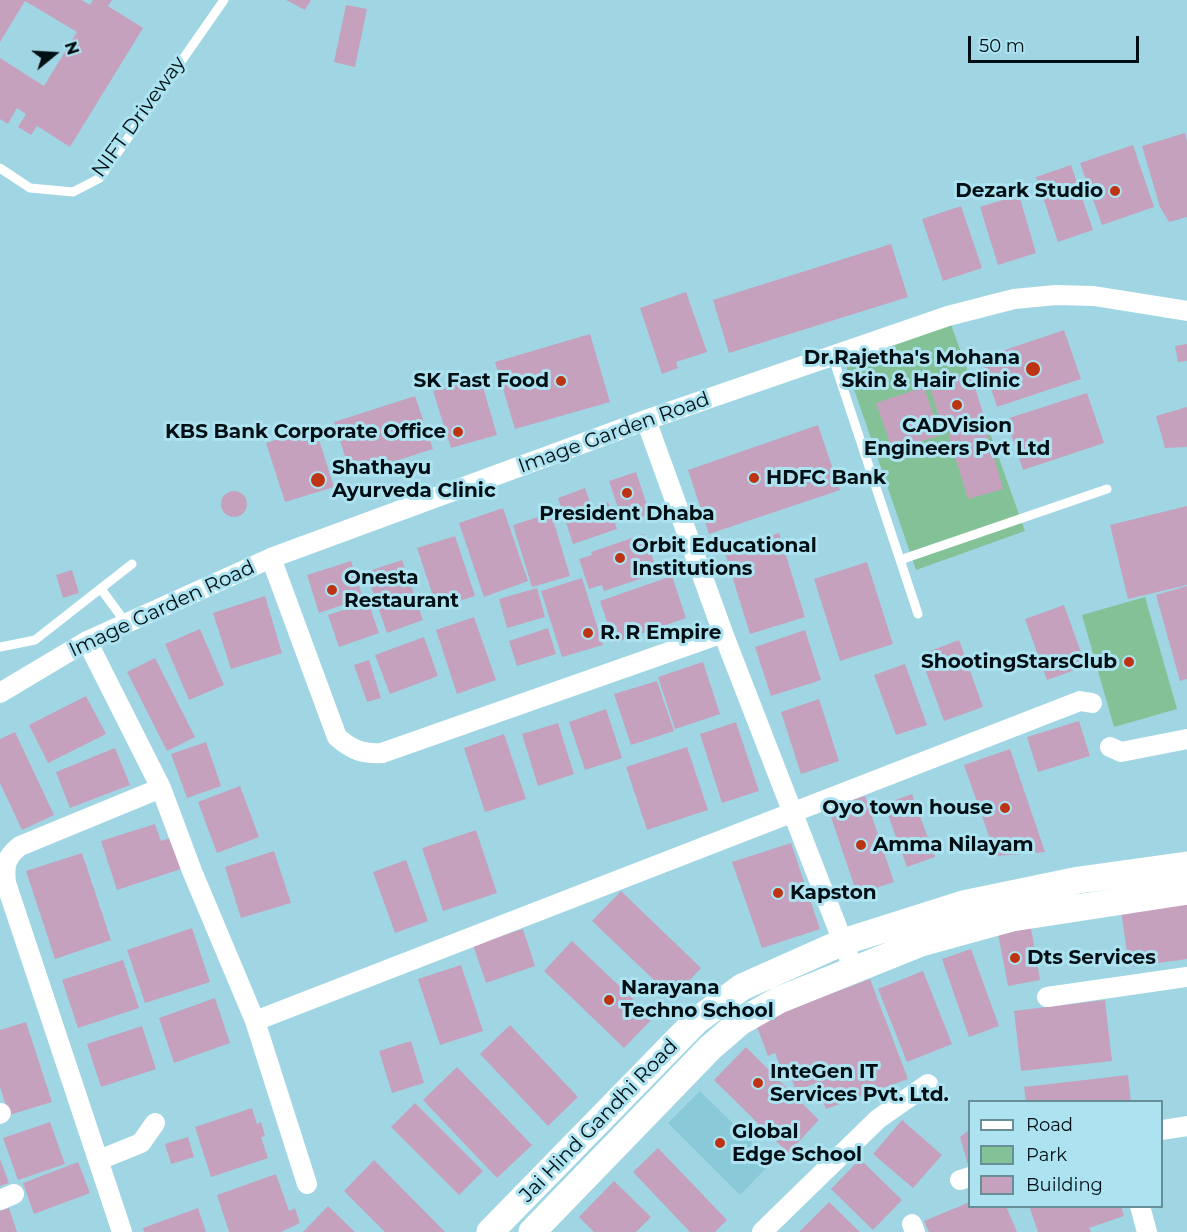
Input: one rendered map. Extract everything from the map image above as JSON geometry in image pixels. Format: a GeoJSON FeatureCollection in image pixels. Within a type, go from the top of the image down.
{"type":"FeatureCollection","features":[{"type":"Feature","properties":{"kind":"street","name":"Image Garden Road"},"geometry":{"type":"LineString","coordinates":[[0,693],[87,642],[271,558],[646,420],[833,358],[948,316],[1014,299],[1056,295],[1094,296],[1187,311]]}},
{"type":"Feature","properties":{"kind":"street"},"geometry":{"type":"LineString","coordinates":[[646,420],[723,633],[853,968]]}},
{"type":"Feature","properties":{"kind":"street"},"geometry":{"type":"LineString","coordinates":[[271,558],[337,737],[348,747],[363,754],[382,753],[723,633]]}},
{"type":"Feature","properties":{"kind":"street"},"geometry":{"type":"LineString","coordinates":[[87,642],[161,788],[255,1022],[307,1184]]}},
{"type":"Feature","properties":{"kind":"street"},"geometry":{"type":"LineString","coordinates":[[255,1022],[793,810],[1080,701],[1092,703]]}},
{"type":"Feature","properties":{"kind":"street"},"geometry":{"type":"LineString","coordinates":[[1110,747],[1121,752],[1187,739]]}},
{"type":"Feature","properties":{"kind":"street"},"geometry":{"type":"LineString","coordinates":[[122,1232],[6,883],[4,868],[9,855],[20,846],[161,788]]}},
{"type":"Feature","properties":{"kind":"street","name":"Jai Hind Gandhi Road"},"geometry":{"type":"LineString","coordinates":[[490,1232],[696,1021],[742,987],[843,942],[993,897],[1079,880],[1187,866]]}},
{"type":"Feature","properties":{"kind":"street","name":"Jai Hind Gandhi Road"},"geometry":{"type":"LineString","coordinates":[[532,1232],[710,1048],[740,1022],[779,1000],[853,968],[921,943],[1012,918],[1187,891]]}},
{"type":"Feature","properties":{"kind":"street"},"geometry":{"type":"LineString","coordinates":[[1047,997],[1187,977]]}},
{"type":"Feature","properties":{"kind":"street"},"geometry":{"type":"LineString","coordinates":[[762,1232],[878,1119],[928,1084]]}},
{"type":"Feature","properties":{"kind":"street"},"geometry":{"type":"LineString","coordinates":[[99,1160],[141,1143],[155,1123]]}},
{"type":"Feature","properties":{"kind":"street"},"geometry":{"type":"LineString","coordinates":[[1163,1130],[1187,1126]]}},
{"type":"Feature","properties":{"kind":"street"},"geometry":{"type":"LineString","coordinates":[[1141,1208],[1147,1232]]}},
{"type":"Feature","properties":{"kind":"lane","name":"NIFT Driveway"},"geometry":{"type":"LineString","coordinates":[[0,168],[30,188],[73,192],[100,178],[224,0]]}},
{"type":"Feature","properties":{"kind":"lane"},"geometry":{"type":"LineString","coordinates":[[833,358],[918,614]]}},
{"type":"Feature","properties":{"kind":"lane"},"geometry":{"type":"LineString","coordinates":[[900,560],[1107,489]]}},
{"type":"Feature","properties":{"kind":"lane"},"geometry":{"type":"LineString","coordinates":[[0,647],[35,640],[132,564]]}},
{"type":"Feature","properties":{"kind":"lane"},"geometry":{"type":"LineString","coordinates":[[101,589],[126,624]]}},
{"type":"Feature","properties":{"kind":"shaded area","name":"Global Edge School"},"geometry":{"type":"Polygon","coordinates":[[[700,1091],[772,1162],[740,1195],[668,1123],[700,1091]]]}},
{"type":"Feature","properties":{"kind":"green space"},"geometry":{"type":"Polygon","coordinates":[[[948,316],[1025,531],[916,570],[842,354],[948,316]]]}},
{"type":"Feature","properties":{"kind":"green space","name":"ShootingStarsClub"},"geometry":{"type":"Polygon","coordinates":[[[1145,597],[1177,709],[1114,727],[1082,615],[1145,597]]]}},
{"type":"Feature","properties":{"kind":"building"},"geometry":{"type":"Polygon","coordinates":[[[0,0],[82,0],[90,5],[93,0],[112,0],[108,6],[143,28],[70,147],[37,126],[31,135],[18,127],[26,114],[17,108],[8,124],[0,119],[0,58],[44,86],[77,32],[25,1],[0,42],[0,0]]]}},
{"type":"Feature","properties":{"kind":"building"},"geometry":{"type":"Polygon","coordinates":[[[286,0],[311,0],[305,10],[286,0]]]}},
{"type":"Feature","properties":{"kind":"building"},"geometry":{"type":"Polygon","coordinates":[[[346,5],[367,9],[355,67],[334,62],[346,5]]]}},
{"type":"Feature","properties":{"kind":"building"},"geometry":{"type":"Polygon","coordinates":[[[1185,133],[1187,217],[1169,222],[1160,207],[1142,146],[1185,133]]]}},
{"type":"Feature","properties":{"kind":"building"},"geometry":{"type":"Polygon","coordinates":[[[1133,145],[1154,207],[1102,225],[1080,163],[1133,145]]]}},
{"type":"Feature","properties":{"kind":"building"},"geometry":{"type":"Polygon","coordinates":[[[1071,165],[1093,230],[1058,242],[1036,177],[1071,165]]]}},
{"type":"Feature","properties":{"kind":"building"},"geometry":{"type":"Polygon","coordinates":[[[1019,195],[1036,253],[998,265],[980,207],[1019,195]]]}},
{"type":"Feature","properties":{"kind":"building"},"geometry":{"type":"Polygon","coordinates":[[[961,206],[982,268],[943,281],[922,219],[961,206]]]}},
{"type":"Feature","properties":{"kind":"building"},"geometry":{"type":"Polygon","coordinates":[[[891,244],[908,297],[729,353],[713,300],[891,244]]]}},
{"type":"Feature","properties":{"kind":"building"},"geometry":{"type":"Polygon","coordinates":[[[686,292],[707,352],[676,362],[678,368],[662,374],[640,308],[686,292]]]}},
{"type":"Feature","properties":{"kind":"building"},"geometry":{"type":"Polygon","coordinates":[[[1064,330],[1081,379],[997,407],[981,358],[1064,330]]]}},
{"type":"Feature","properties":{"kind":"building"},"geometry":{"type":"Polygon","coordinates":[[[590,334],[610,402],[515,429],[495,362],[590,334]]]}},
{"type":"Feature","properties":{"kind":"building"},"geometry":{"type":"Polygon","coordinates":[[[1187,344],[1187,361],[1178,362],[1175,346],[1187,344]]]}},
{"type":"Feature","properties":{"kind":"building"},"geometry":{"type":"Polygon","coordinates":[[[970,372],[985,419],[944,432],[929,385],[970,372]]]}},
{"type":"Feature","properties":{"kind":"building"},"geometry":{"type":"Polygon","coordinates":[[[480,377],[497,435],[451,448],[433,391],[480,377]]]}},
{"type":"Feature","properties":{"kind":"building"},"geometry":{"type":"Polygon","coordinates":[[[924,387],[940,435],[893,451],[876,403],[924,387]]]}},
{"type":"Feature","properties":{"kind":"building"},"geometry":{"type":"Polygon","coordinates":[[[1087,393],[1104,443],[1023,470],[1006,419],[1087,393]]]}},
{"type":"Feature","properties":{"kind":"building"},"geometry":{"type":"Polygon","coordinates":[[[415,396],[433,449],[351,475],[334,422],[415,396]]]}},
{"type":"Feature","properties":{"kind":"building"},"geometry":{"type":"Polygon","coordinates":[[[1187,407],[1187,447],[1165,448],[1156,416],[1187,407]]]}},
{"type":"Feature","properties":{"kind":"building"},"geometry":{"type":"Polygon","coordinates":[[[984,423],[1003,489],[968,499],[948,434],[984,423]]]}},
{"type":"Feature","properties":{"kind":"building"},"geometry":{"type":"Polygon","coordinates":[[[818,425],[840,490],[709,534],[688,470],[818,425]]]}},
{"type":"Feature","properties":{"kind":"building"},"geometry":{"type":"Polygon","coordinates":[[[315,427],[334,487],[285,502],[266,443],[315,427]]]}},
{"type":"Feature","properties":{"kind":"building"},"geometry":{"type":"Polygon","coordinates":[[[636,472],[650,514],[623,523],[609,481],[636,472]]]}},
{"type":"Feature","properties":{"kind":"building"},"geometry":{"type":"Polygon","coordinates":[[[585,488],[592,508],[608,502],[617,529],[573,544],[558,498],[585,488]]]}},
{"type":"Feature","properties":{"kind":"building"},"geometry":{"type":"Polygon","coordinates":[[[234,491],[243,495],[247,504],[243,513],[234,517],[225,513],[221,504],[225,495],[234,491]]]}},
{"type":"Feature","properties":{"kind":"building"},"geometry":{"type":"Polygon","coordinates":[[[1187,506],[1187,585],[1128,599],[1110,525],[1187,506]]]}},
{"type":"Feature","properties":{"kind":"building"},"geometry":{"type":"Polygon","coordinates":[[[503,508],[528,581],[484,597],[459,523],[503,508]]]}},
{"type":"Feature","properties":{"kind":"building"},"geometry":{"type":"Polygon","coordinates":[[[551,513],[570,576],[532,587],[513,525],[551,513]]]}},
{"type":"Feature","properties":{"kind":"building"},"geometry":{"type":"Polygon","coordinates":[[[779,533],[805,617],[750,634],[724,550],[779,533]]]}},
{"type":"Feature","properties":{"kind":"building"},"geometry":{"type":"Polygon","coordinates":[[[644,534],[658,573],[604,591],[602,585],[589,589],[579,559],[592,555],[591,552],[644,534]]]}},
{"type":"Feature","properties":{"kind":"building"},"geometry":{"type":"Polygon","coordinates":[[[455,536],[475,596],[437,608],[417,548],[455,536]]]}},
{"type":"Feature","properties":{"kind":"building"},"geometry":{"type":"Polygon","coordinates":[[[402,560],[423,620],[387,633],[366,572],[402,560]]]}},
{"type":"Feature","properties":{"kind":"building"},"geometry":{"type":"Polygon","coordinates":[[[351,561],[363,598],[319,613],[307,575],[351,561]]]}},
{"type":"Feature","properties":{"kind":"building"},"geometry":{"type":"Polygon","coordinates":[[[867,562],[893,644],[840,661],[814,579],[867,562]]]}},
{"type":"Feature","properties":{"kind":"building"},"geometry":{"type":"Polygon","coordinates":[[[72,570],[79,593],[63,598],[56,575],[72,570]]]}},
{"type":"Feature","properties":{"kind":"building"},"geometry":{"type":"Polygon","coordinates":[[[672,576],[686,618],[614,643],[600,601],[672,576]]]}},
{"type":"Feature","properties":{"kind":"building"},"geometry":{"type":"Polygon","coordinates":[[[582,578],[603,645],[562,657],[541,591],[582,578]]]}},
{"type":"Feature","properties":{"kind":"building"},"geometry":{"type":"Polygon","coordinates":[[[1187,586],[1187,679],[1180,681],[1156,595],[1187,586]]]}},
{"type":"Feature","properties":{"kind":"building"},"geometry":{"type":"Polygon","coordinates":[[[537,588],[545,617],[507,628],[499,599],[537,588]]]}},
{"type":"Feature","properties":{"kind":"building"},"geometry":{"type":"Polygon","coordinates":[[[265,596],[282,653],[231,669],[213,613],[265,596]]]}},
{"type":"Feature","properties":{"kind":"building"},"geometry":{"type":"Polygon","coordinates":[[[368,602],[379,633],[339,647],[328,615],[368,602]]]}},
{"type":"Feature","properties":{"kind":"building"},"geometry":{"type":"Polygon","coordinates":[[[1064,605],[1086,666],[1047,680],[1025,619],[1064,605]]]}},
{"type":"Feature","properties":{"kind":"building"},"geometry":{"type":"Polygon","coordinates":[[[474,617],[496,680],[457,694],[436,630],[474,617]]]}},
{"type":"Feature","properties":{"kind":"building"},"geometry":{"type":"Polygon","coordinates":[[[548,628],[556,654],[517,666],[509,641],[548,628]]]}},
{"type":"Feature","properties":{"kind":"building"},"geometry":{"type":"Polygon","coordinates":[[[200,629],[224,685],[189,700],[165,644],[200,629]]]}},
{"type":"Feature","properties":{"kind":"building"},"geometry":{"type":"Polygon","coordinates":[[[805,630],[821,680],[771,696],[755,647],[805,630]]]}},
{"type":"Feature","properties":{"kind":"building"},"geometry":{"type":"Polygon","coordinates":[[[424,637],[438,676],[390,694],[375,655],[424,637]]]}},
{"type":"Feature","properties":{"kind":"building"},"geometry":{"type":"Polygon","coordinates":[[[959,640],[983,707],[944,721],[920,655],[959,640]]]}},
{"type":"Feature","properties":{"kind":"building"},"geometry":{"type":"Polygon","coordinates":[[[155,658],[195,737],[167,751],[127,672],[155,658]]]}},
{"type":"Feature","properties":{"kind":"building"},"geometry":{"type":"Polygon","coordinates":[[[369,660],[381,698],[367,702],[354,665],[369,660]]]}},
{"type":"Feature","properties":{"kind":"building"},"geometry":{"type":"Polygon","coordinates":[[[703,662],[720,714],[675,729],[658,677],[703,662]]]}},
{"type":"Feature","properties":{"kind":"building"},"geometry":{"type":"Polygon","coordinates":[[[905,664],[927,725],[896,735],[874,675],[905,664]]]}},
{"type":"Feature","properties":{"kind":"building"},"geometry":{"type":"Polygon","coordinates":[[[657,681],[674,731],[631,745],[614,694],[657,681]]]}},
{"type":"Feature","properties":{"kind":"building"},"geometry":{"type":"Polygon","coordinates":[[[86,696],[106,734],[48,763],[29,725],[86,696]]]}},
{"type":"Feature","properties":{"kind":"building"},"geometry":{"type":"Polygon","coordinates":[[[819,699],[839,761],[801,774],[781,712],[819,699]]]}},
{"type":"Feature","properties":{"kind":"building"},"geometry":{"type":"Polygon","coordinates":[[[606,709],[622,758],[585,770],[569,722],[606,709]]]}},
{"type":"Feature","properties":{"kind":"building"},"geometry":{"type":"Polygon","coordinates":[[[1079,721],[1090,756],[1038,772],[1027,737],[1079,721]]]}},
{"type":"Feature","properties":{"kind":"building"},"geometry":{"type":"Polygon","coordinates":[[[736,722],[759,791],[722,803],[700,734],[736,722]]]}},
{"type":"Feature","properties":{"kind":"building"},"geometry":{"type":"Polygon","coordinates":[[[558,723],[574,774],[538,786],[522,734],[558,723]]]}},
{"type":"Feature","properties":{"kind":"building"},"geometry":{"type":"Polygon","coordinates":[[[15,732],[54,815],[22,830],[0,783],[0,739],[15,732]]]}},
{"type":"Feature","properties":{"kind":"building"},"geometry":{"type":"Polygon","coordinates":[[[504,734],[526,799],[485,812],[464,748],[504,734]]]}},
{"type":"Feature","properties":{"kind":"building"},"geometry":{"type":"Polygon","coordinates":[[[206,742],[221,786],[187,798],[171,754],[206,742]]]}},
{"type":"Feature","properties":{"kind":"building"},"geometry":{"type":"Polygon","coordinates":[[[687,747],[708,810],[647,830],[626,767],[687,747]]]}},
{"type":"Feature","properties":{"kind":"building"},"geometry":{"type":"Polygon","coordinates":[[[115,748],[130,785],[70,808],[56,772],[115,748]]]}},
{"type":"Feature","properties":{"kind":"building","name":"Oyo town house"},"geometry":{"type":"Polygon","coordinates":[[[1010,749],[1045,852],[996,856],[964,765],[1010,749]]]}},
{"type":"Feature","properties":{"kind":"building"},"geometry":{"type":"Polygon","coordinates":[[[240,786],[259,837],[217,853],[198,802],[240,786]]]}},
{"type":"Feature","properties":{"kind":"building"},"geometry":{"type":"Polygon","coordinates":[[[912,794],[935,857],[907,867],[884,804],[912,794]]]}},
{"type":"Feature","properties":{"kind":"building","name":"Amma Nilayam"},"geometry":{"type":"Polygon","coordinates":[[[865,796],[894,882],[857,894],[828,808],[865,796]]]}},
{"type":"Feature","properties":{"kind":"building"},"geometry":{"type":"Polygon","coordinates":[[[155,824],[161,841],[171,838],[181,869],[117,890],[101,841],[155,824]]]}},
{"type":"Feature","properties":{"kind":"building"},"geometry":{"type":"Polygon","coordinates":[[[476,830],[497,893],[443,911],[422,848],[476,830]]]}},
{"type":"Feature","properties":{"kind":"building"},"geometry":{"type":"Polygon","coordinates":[[[791,843],[820,929],[762,948],[732,862],[791,843]]]}},
{"type":"Feature","properties":{"kind":"building"},"geometry":{"type":"Polygon","coordinates":[[[274,851],[291,903],[241,918],[225,867],[274,851]]]}},
{"type":"Feature","properties":{"kind":"building"},"geometry":{"type":"Polygon","coordinates":[[[82,853],[111,940],[55,959],[26,871],[82,853]]]}},
{"type":"Feature","properties":{"kind":"building"},"geometry":{"type":"Polygon","coordinates":[[[406,860],[428,921],[395,933],[373,872],[406,860]]]}},
{"type":"Feature","properties":{"kind":"building"},"geometry":{"type":"Polygon","coordinates":[[[621,891],[701,968],[673,998],[592,921],[621,891]]]}},
{"type":"Feature","properties":{"kind":"building"},"geometry":{"type":"Polygon","coordinates":[[[1187,901],[1187,959],[1129,967],[1121,910],[1187,901]]]}},
{"type":"Feature","properties":{"kind":"building"},"geometry":{"type":"Polygon","coordinates":[[[192,928],[210,982],[145,1003],[127,950],[192,928]]]}},
{"type":"Feature","properties":{"kind":"building"},"geometry":{"type":"Polygon","coordinates":[[[1031,928],[1040,980],[1008,986],[998,934],[1031,928]]]}},
{"type":"Feature","properties":{"kind":"building"},"geometry":{"type":"Polygon","coordinates":[[[523,929],[535,966],[486,983],[473,945],[523,929]]]}},
{"type":"Feature","properties":{"kind":"building"},"geometry":{"type":"Polygon","coordinates":[[[572,941],[653,1018],[624,1048],[544,971],[572,941]]]}},
{"type":"Feature","properties":{"kind":"building"},"geometry":{"type":"Polygon","coordinates":[[[971,949],[999,1026],[969,1037],[942,959],[971,949]]]}},
{"type":"Feature","properties":{"kind":"building"},"geometry":{"type":"Polygon","coordinates":[[[123,960],[139,1008],[78,1028],[62,980],[123,960]]]}},
{"type":"Feature","properties":{"kind":"building"},"geometry":{"type":"Polygon","coordinates":[[[461,965],[483,1031],[440,1045],[418,979],[461,965]]]}},
{"type":"Feature","properties":{"kind":"building"},"geometry":{"type":"Polygon","coordinates":[[[923,971],[952,1044],[907,1062],[878,989],[923,971]]]}},
{"type":"Feature","properties":{"kind":"building"},"geometry":{"type":"Polygon","coordinates":[[[870,979],[908,1079],[826,1109],[816,1083],[796,1091],[788,1069],[782,1071],[775,1053],[768,1056],[755,1022],[870,979]]]}},
{"type":"Feature","properties":{"kind":"building"},"geometry":{"type":"Polygon","coordinates":[[[215,998],[230,1043],[174,1063],[159,1018],[215,998]]]}},
{"type":"Feature","properties":{"kind":"building"},"geometry":{"type":"Polygon","coordinates":[[[1105,1000],[1112,1061],[1021,1071],[1014,1011],[1105,1000]]]}},
{"type":"Feature","properties":{"kind":"building"},"geometry":{"type":"Polygon","coordinates":[[[26,1022],[52,1102],[9,1115],[0,1087],[0,1030],[26,1022]]]}},
{"type":"Feature","properties":{"kind":"building"},"geometry":{"type":"Polygon","coordinates":[[[510,1025],[578,1097],[548,1126],[480,1054],[510,1025]]]}},
{"type":"Feature","properties":{"kind":"building"},"geometry":{"type":"Polygon","coordinates":[[[142,1026],[156,1069],[101,1087],[87,1044],[142,1026]]]}},
{"type":"Feature","properties":{"kind":"building"},"geometry":{"type":"Polygon","coordinates":[[[411,1041],[424,1083],[392,1093],[379,1051],[411,1041]]]}},
{"type":"Feature","properties":{"kind":"building"},"geometry":{"type":"Polygon","coordinates":[[[746,1047],[819,1120],[788,1153],[714,1080],[746,1047]]]}},
{"type":"Feature","properties":{"kind":"building"},"geometry":{"type":"Polygon","coordinates":[[[457,1067],[532,1145],[497,1178],[423,1100],[457,1067]]]}},
{"type":"Feature","properties":{"kind":"building"},"geometry":{"type":"Polygon","coordinates":[[[1128,1075],[1131,1100],[1026,1100],[1024,1087],[1128,1075]]]}},
{"type":"Feature","properties":{"kind":"building"},"geometry":{"type":"Polygon","coordinates":[[[415,1103],[483,1171],[459,1195],[391,1127],[415,1103]]]}},
{"type":"Feature","properties":{"kind":"building"},"geometry":{"type":"Polygon","coordinates":[[[252,1108],[257,1124],[261,1122],[265,1136],[261,1137],[268,1158],[211,1177],[195,1127],[252,1108]]]}},
{"type":"Feature","properties":{"kind":"building"},"geometry":{"type":"Polygon","coordinates":[[[902,1120],[942,1155],[913,1188],[873,1154],[902,1120]]]}},
{"type":"Feature","properties":{"kind":"building"},"geometry":{"type":"Polygon","coordinates":[[[50,1122],[65,1164],[18,1180],[3,1138],[50,1122]]]}},
{"type":"Feature","properties":{"kind":"building"},"geometry":{"type":"Polygon","coordinates":[[[968,1131],[968,1165],[960,1137],[968,1131]]]}},
{"type":"Feature","properties":{"kind":"building"},"geometry":{"type":"Polygon","coordinates":[[[188,1137],[194,1157],[171,1164],[165,1144],[188,1137]]]}},
{"type":"Feature","properties":{"kind":"building"},"geometry":{"type":"Polygon","coordinates":[[[658,1148],[727,1220],[715,1232],[690,1232],[633,1172],[658,1148]]]}},
{"type":"Feature","properties":{"kind":"building"},"geometry":{"type":"Polygon","coordinates":[[[0,1159],[9,1183],[0,1186],[0,1159]]]}},
{"type":"Feature","properties":{"kind":"building"},"geometry":{"type":"Polygon","coordinates":[[[860,1159],[902,1200],[873,1230],[831,1189],[860,1159]]]}},
{"type":"Feature","properties":{"kind":"building"},"geometry":{"type":"Polygon","coordinates":[[[374,1160],[445,1232],[385,1232],[344,1191],[374,1160]]]}},
{"type":"Feature","properties":{"kind":"building"},"geometry":{"type":"Polygon","coordinates":[[[78,1162],[90,1193],[34,1214],[23,1183],[78,1162]]]}},
{"type":"Feature","properties":{"kind":"building"},"geometry":{"type":"Polygon","coordinates":[[[276,1174],[289,1211],[295,1208],[300,1223],[281,1232],[229,1232],[217,1195],[276,1174]]]}},
{"type":"Feature","properties":{"kind":"building"},"geometry":{"type":"Polygon","coordinates":[[[614,1181],[651,1217],[636,1232],[594,1232],[579,1217],[614,1181]]]}},
{"type":"Feature","properties":{"kind":"building"},"geometry":{"type":"Polygon","coordinates":[[[829,1202],[860,1232],[799,1232],[829,1202]]]}},
{"type":"Feature","properties":{"kind":"building"},"geometry":{"type":"Polygon","coordinates":[[[968,1203],[968,1208],[1007,1208],[1017,1232],[929,1232],[924,1221],[968,1203]]]}},
{"type":"Feature","properties":{"kind":"building"},"geometry":{"type":"Polygon","coordinates":[[[328,1206],[355,1232],[303,1232],[328,1206]]]}},
{"type":"Feature","properties":{"kind":"building"},"geometry":{"type":"Polygon","coordinates":[[[9,1208],[17,1232],[0,1232],[0,1211],[9,1208]]]}},
{"type":"Feature","properties":{"kind":"building"},"geometry":{"type":"Polygon","coordinates":[[[198,1208],[206,1232],[144,1232],[143,1228],[198,1208]]]}},
{"type":"Feature","properties":{"kind":"building"},"geometry":{"type":"Polygon","coordinates":[[[1030,1208],[1122,1208],[1124,1216],[1089,1228],[1091,1232],[1038,1232],[1030,1208]]]}},
{"type":"Feature","properties":{"kind":"place","name":"Dezark Studio"},"geometry":{"type":"Point","coordinates":[1115,191]}},
{"type":"Feature","properties":{"kind":"place","name":"Dr.Rajetha's Mohana Skin & Hair Clinic"},"geometry":{"type":"Point","coordinates":[1033,369]}},
{"type":"Feature","properties":{"kind":"place","name":"SK Fast Food"},"geometry":{"type":"Point","coordinates":[561,381]}},
{"type":"Feature","properties":{"kind":"place","name":"CADVision Engineers Pvt Ltd"},"geometry":{"type":"Point","coordinates":[957,405]}},
{"type":"Feature","properties":{"kind":"place","name":"KBS Bank Corporate Office"},"geometry":{"type":"Point","coordinates":[458,432]}},
{"type":"Feature","properties":{"kind":"place","name":"HDFC Bank"},"geometry":{"type":"Point","coordinates":[754,478]}},
{"type":"Feature","properties":{"kind":"place","name":"Shathayu Ayurveda Clinic"},"geometry":{"type":"Point","coordinates":[318,480]}},
{"type":"Feature","properties":{"kind":"place","name":"President Dhaba"},"geometry":{"type":"Point","coordinates":[627,493]}},
{"type":"Feature","properties":{"kind":"place","name":"Orbit Educational Institutions"},"geometry":{"type":"Point","coordinates":[620,558]}},
{"type":"Feature","properties":{"kind":"place","name":"Onesta Restaurant"},"geometry":{"type":"Point","coordinates":[332,590]}},
{"type":"Feature","properties":{"kind":"place","name":"R. R Empire"},"geometry":{"type":"Point","coordinates":[588,633]}},
{"type":"Feature","properties":{"kind":"place","name":"ShootingStarsClub"},"geometry":{"type":"Point","coordinates":[1129,662]}},
{"type":"Feature","properties":{"kind":"place","name":"Oyo town house"},"geometry":{"type":"Point","coordinates":[1005,808]}},
{"type":"Feature","properties":{"kind":"place","name":"Amma Nilayam"},"geometry":{"type":"Point","coordinates":[861,845]}},
{"type":"Feature","properties":{"kind":"place","name":"Kapston"},"geometry":{"type":"Point","coordinates":[778,893]}},
{"type":"Feature","properties":{"kind":"place","name":"Dts Services"},"geometry":{"type":"Point","coordinates":[1015,958]}},
{"type":"Feature","properties":{"kind":"place","name":"Narayana Techno School"},"geometry":{"type":"Point","coordinates":[609,1000]}},
{"type":"Feature","properties":{"kind":"place","name":"InteGen IT Services Pvt. Ltd."},"geometry":{"type":"Point","coordinates":[758,1083]}},
{"type":"Feature","properties":{"kind":"place","name":"Global Edge School"},"geometry":{"type":"Point","coordinates":[720,1143]}}]}
